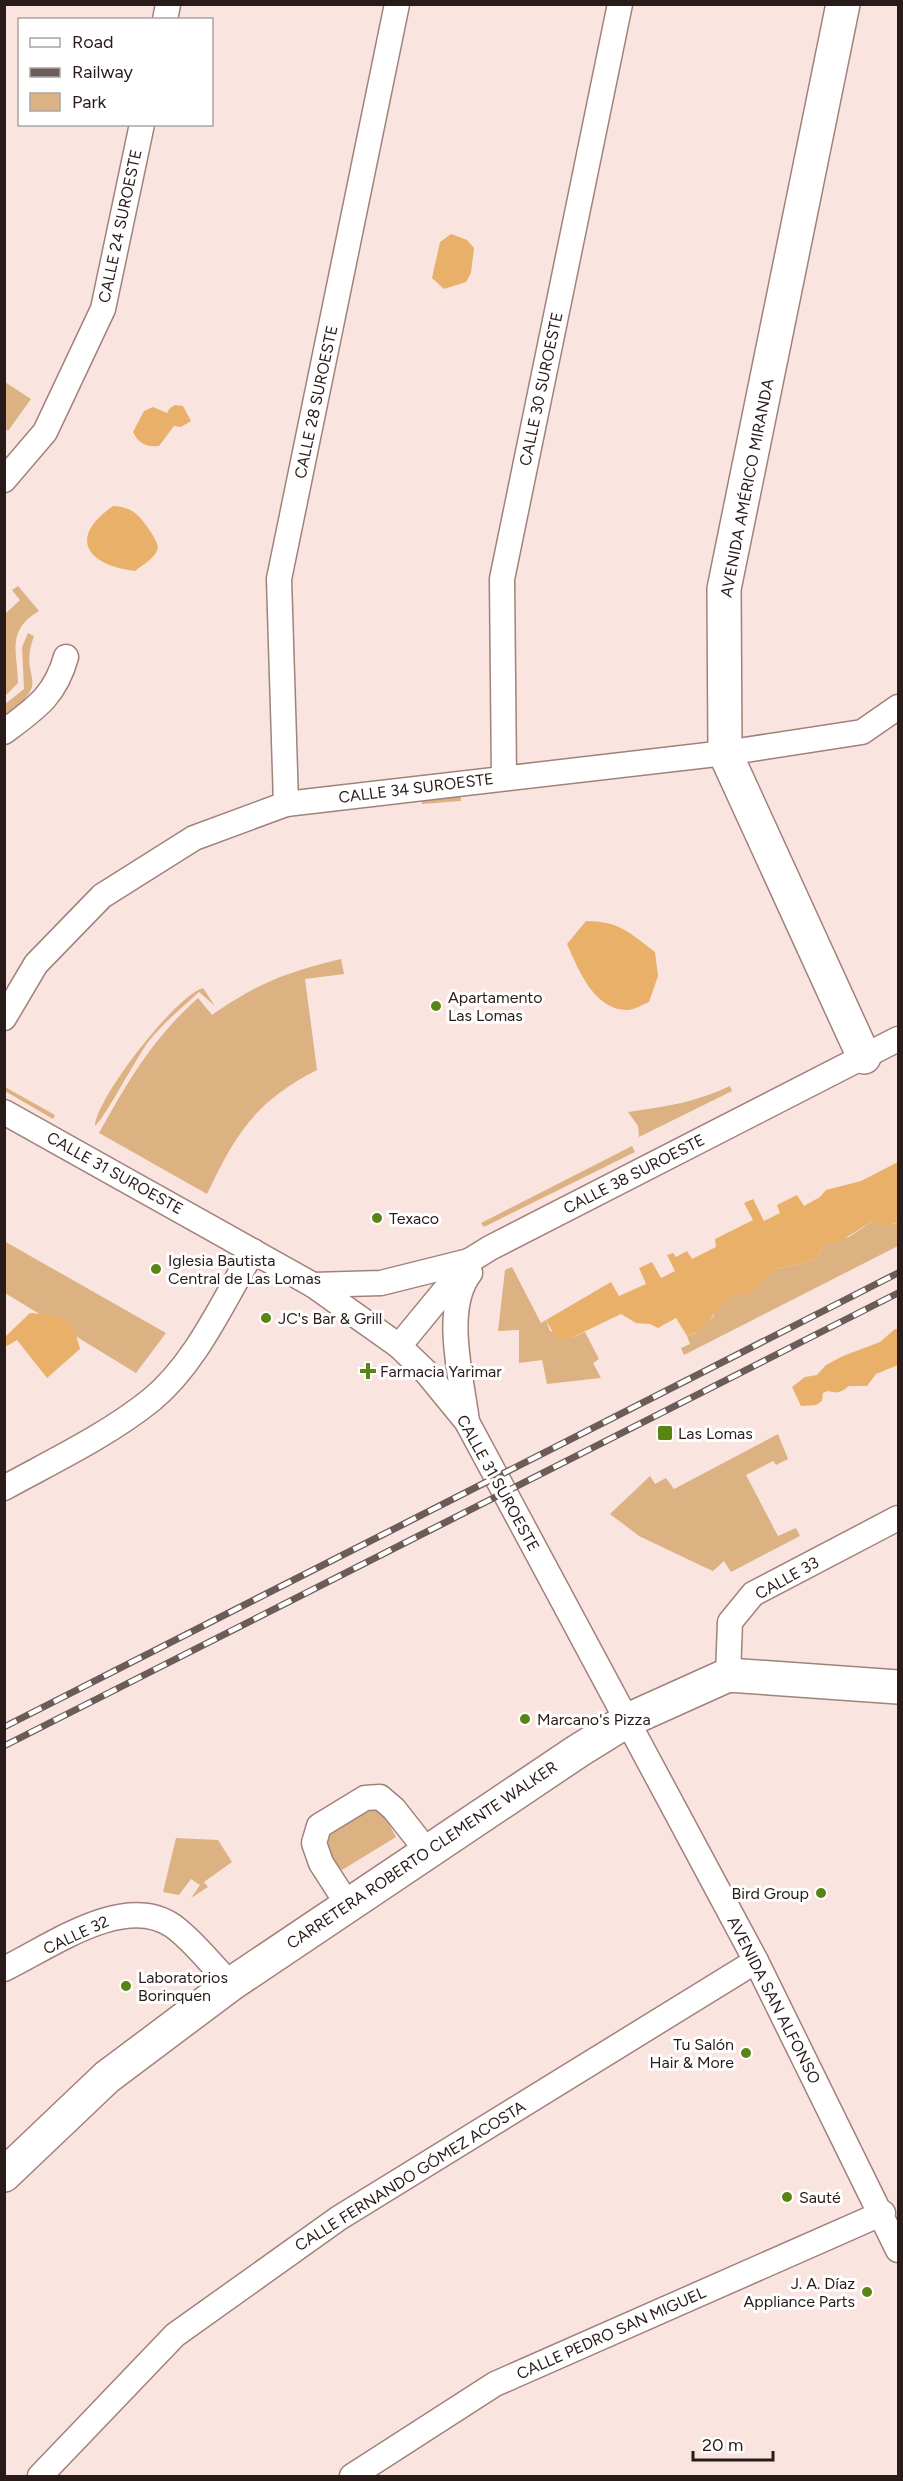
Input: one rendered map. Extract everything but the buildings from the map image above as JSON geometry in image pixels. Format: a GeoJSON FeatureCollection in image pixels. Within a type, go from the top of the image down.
{"type":"FeatureCollection","features":[{"type":"Feature","properties":{"kind":"street","name":"CALLE 28 SUROESTE"},"geometry":{"type":"LineString","coordinates":[[286,804],[279,579],[397,4]]}},
{"type":"Feature","properties":{"kind":"street","name":"CALLE 30 SUROESTE"},"geometry":{"type":"LineString","coordinates":[[504,778],[502,579],[620,4]]}},
{"type":"Feature","properties":{"kind":"street","name":"AVENIDA AMÉRICO MIRANDA"},"geometry":{"type":"LineString","coordinates":[[843,4],[724,589],[725,753],[864,1057]]}},
{"type":"Feature","properties":{"kind":"street","name":"CALLE 24 SUROESTE"},"geometry":{"type":"LineString","coordinates":[[4,480],[45,432],[103,309],[142,126]]}},
{"type":"Feature","properties":{"kind":"street"},"geometry":{"type":"LineString","coordinates":[[4,732],[44,702],[61,678],[66,657]]}},
{"type":"Feature","properties":{"kind":"street","name":"CALLE 34 SUROESTE"},"geometry":{"type":"LineString","coordinates":[[4,1018],[36,964],[102,897],[194,838],[286,804],[725,753],[862,732],[898,706]]}},
{"type":"Feature","properties":{"kind":"street","name":"CALLE 38 SUROESTE"},"geometry":{"type":"LineString","coordinates":[[399,1346],[469,1261],[490,1248],[898,1039]]}},
{"type":"Feature","properties":{"kind":"street","name":"CALLE 31 SUROESTE"},"geometry":{"type":"LineString","coordinates":[[4,1112],[314,1285],[399,1346],[426,1372],[467,1422],[628,1720]]}},
{"type":"Feature","properties":{"kind":"street"},"geometry":{"type":"LineString","coordinates":[[467,1422],[456,1340],[456,1305],[462,1284],[490,1248]]}},
{"type":"Feature","properties":{"kind":"street"},"geometry":{"type":"LineString","coordinates":[[4,1488],[90,1440],[151,1401],[178,1372],[206,1332],[253,1251]]}},
{"type":"Feature","properties":{"kind":"street"},"geometry":{"type":"LineString","coordinates":[[314,1285],[381,1283],[469,1261]]}},
{"type":"Feature","properties":{"kind":"street","name":"CALLE 33"},"geometry":{"type":"LineString","coordinates":[[728,1676],[730,1622],[753,1594],[898,1518]]}},
{"type":"Feature","properties":{"kind":"street","name":"CARRETERA ROBERTO CLEMENTE WALKER"},"geometry":{"type":"LineString","coordinates":[[4,2175],[107,2077],[231,1984],[427,1851],[628,1720],[728,1676],[898,1687]]}},
{"type":"Feature","properties":{"kind":"street","name":"AVENIDA SAN ALFONSO"},"geometry":{"type":"LineString","coordinates":[[628,1720],[756,1961],[882,2213],[898,2250]]}},
{"type":"Feature","properties":{"kind":"street"},"geometry":{"type":"LineString","coordinates":[[348,1905],[321,1863],[314,1843],[319,1826],[364,1798],[380,1797],[394,1809],[427,1851]]}},
{"type":"Feature","properties":{"kind":"street","name":"CALLE 32"},"geometry":{"type":"LineString","coordinates":[[4,1969],[95,1924],[124,1914],[151,1914],[173,1926],[231,1984]]}},
{"type":"Feature","properties":{"kind":"street","name":"CALLE FERNANDO GÓMEZ ACOSTA"},"geometry":{"type":"LineString","coordinates":[[40,2476],[175,2336],[339,2217],[756,1961]]}},
{"type":"Feature","properties":{"kind":"street","name":"CALLE PEDRO SAN MIGUEL"},"geometry":{"type":"LineString","coordinates":[[352,2476],[495,2384],[882,2213]]}},
{"type":"Feature","properties":{"kind":"green space"},"geometry":{"type":"Polygon","coordinates":[[[5,382],[31,399],[8,431],[5,428],[5,382]]]}},
{"type":"Feature","properties":{"kind":"green space"},"geometry":{"type":"Polygon","coordinates":[[[18,586],[39,611],[21,626],[17,635],[18,683],[5,696],[5,614],[20,600],[12,590],[18,586]]]}},
{"type":"Feature","properties":{"kind":"green space"},"geometry":{"type":"Polygon","coordinates":[[[28,633],[34,636],[29,663],[32,686],[29,694],[5,715],[4,705],[24,689],[22,647],[28,633]]]}},
{"type":"Feature","properties":{"kind":"green space"},"geometry":{"type":"Polygon","coordinates":[[[460,793],[461,801],[422,804],[421,797],[460,793]]]}},
{"type":"Feature","properties":{"kind":"green space"},"geometry":{"type":"Polygon","coordinates":[[[341,959],[344,974],[305,979],[317,1070],[278,1094],[250,1121],[238,1136],[207,1194],[99,1133],[142,1061],[182,1013],[198,998],[212,1015],[274,980],[341,959]]]}},
{"type":"Feature","properties":{"kind":"green space"},"geometry":{"type":"Polygon","coordinates":[[[203,988],[215,1006],[199,992],[167,1021],[144,1049],[95,1126],[108,1094],[139,1050],[174,1009],[190,995],[203,988]]]}},
{"type":"Feature","properties":{"kind":"green space"},"geometry":{"type":"Polygon","coordinates":[[[730,1086],[732,1091],[639,1137],[638,1126],[628,1112],[693,1100],[730,1086]]]}},
{"type":"Feature","properties":{"kind":"green space"},"geometry":{"type":"Polygon","coordinates":[[[5,1087],[55,1115],[53,1119],[5,1091],[5,1087]]]}},
{"type":"Feature","properties":{"kind":"green space"},"geometry":{"type":"Polygon","coordinates":[[[632,1146],[635,1152],[484,1227],[481,1223],[632,1146]]]}},
{"type":"Feature","properties":{"kind":"green space"},"geometry":{"type":"Polygon","coordinates":[[[874,1220],[894,1224],[898,1222],[898,1246],[684,1355],[681,1348],[690,1344],[687,1336],[694,1334],[713,1317],[717,1307],[727,1297],[739,1293],[776,1269],[815,1260],[826,1243],[849,1237],[874,1220]]]}},
{"type":"Feature","properties":{"kind":"green space"},"geometry":{"type":"Polygon","coordinates":[[[4,1241],[166,1333],[136,1373],[5,1293],[4,1241]]]}},
{"type":"Feature","properties":{"kind":"green space"},"geometry":{"type":"Polygon","coordinates":[[[512,1267],[541,1323],[546,1320],[550,1331],[571,1338],[585,1332],[599,1359],[593,1363],[601,1378],[547,1384],[542,1360],[519,1363],[519,1330],[498,1331],[505,1270],[512,1267]]]}},
{"type":"Feature","properties":{"kind":"green space"},"geometry":{"type":"Polygon","coordinates":[[[778,1434],[788,1459],[776,1465],[773,1461],[746,1475],[778,1536],[796,1528],[800,1536],[731,1572],[724,1561],[713,1571],[639,1536],[610,1514],[650,1476],[655,1484],[666,1478],[674,1489],[778,1434]]]}},
{"type":"Feature","properties":{"kind":"green space"},"geometry":{"type":"Polygon","coordinates":[[[363,1809],[381,1809],[396,1837],[342,1870],[329,1854],[326,1834],[363,1809]]]}},
{"type":"Feature","properties":{"kind":"green space"},"geometry":{"type":"Polygon","coordinates":[[[176,1838],[218,1840],[232,1862],[204,1882],[208,1887],[191,1898],[200,1885],[191,1879],[179,1895],[163,1892],[176,1838]]]}},
{"type":"Feature","properties":{"kind":"shaded area"},"geometry":{"type":"Polygon","coordinates":[[[451,234],[467,240],[474,248],[471,273],[466,282],[444,289],[432,278],[440,242],[451,234]]]}},
{"type":"Feature","properties":{"kind":"shaded area"},"geometry":{"type":"Polygon","coordinates":[[[175,405],[183,406],[191,421],[181,427],[174,426],[159,446],[150,446],[140,442],[133,432],[144,411],[153,407],[167,413],[175,405]]]}},
{"type":"Feature","properties":{"kind":"shaded area"},"geometry":{"type":"Polygon","coordinates":[[[113,506],[130,510],[142,519],[157,544],[155,555],[135,571],[105,563],[89,548],[87,539],[90,529],[113,506]]]}},
{"type":"Feature","properties":{"kind":"shaded area"},"geometry":{"type":"Polygon","coordinates":[[[586,921],[607,923],[624,929],[655,952],[658,976],[649,1002],[627,1010],[615,1008],[596,996],[582,976],[567,944],[586,921]]]}},
{"type":"Feature","properties":{"kind":"shaded area"},"geometry":{"type":"Polygon","coordinates":[[[898,1162],[898,1222],[883,1227],[874,1220],[836,1244],[826,1243],[815,1260],[776,1269],[750,1294],[729,1298],[697,1332],[687,1336],[676,1318],[658,1328],[650,1324],[636,1323],[621,1314],[571,1338],[557,1340],[546,1320],[611,1282],[619,1296],[646,1284],[639,1268],[652,1262],[661,1278],[675,1271],[667,1255],[673,1253],[676,1257],[687,1251],[692,1259],[716,1247],[715,1239],[753,1220],[744,1203],[753,1199],[764,1221],[780,1213],[777,1205],[797,1195],[804,1206],[820,1197],[826,1190],[861,1181],[898,1162]]]}},
{"type":"Feature","properties":{"kind":"shaded area"},"geometry":{"type":"Polygon","coordinates":[[[30,1313],[49,1315],[64,1320],[73,1330],[80,1349],[47,1378],[17,1340],[7,1346],[5,1344],[5,1337],[30,1313]]]}},
{"type":"Feature","properties":{"kind":"shaded area"},"geometry":{"type":"Polygon","coordinates":[[[898,1329],[898,1365],[876,1374],[867,1386],[849,1386],[842,1391],[828,1391],[823,1393],[822,1401],[816,1405],[801,1406],[792,1387],[805,1377],[817,1375],[826,1365],[843,1356],[880,1342],[898,1329]]]}},
{"type":"Feature","properties":{"kind":"railway"},"geometry":{"type":"LineString","coordinates":[[4,1727],[898,1273]]}},
{"type":"Feature","properties":{"kind":"railway"},"geometry":{"type":"LineString","coordinates":[[4,1746],[898,1293]]}},
{"type":"Feature","properties":{"kind":"place","name":"Apartamento Las Lomas"},"geometry":{"type":"Point","coordinates":[436,1006]}},
{"type":"Feature","properties":{"kind":"place","name":"Texaco"},"geometry":{"type":"Point","coordinates":[377,1218]}},
{"type":"Feature","properties":{"kind":"place","name":"Iglesia Bautista Central de Las Lomas"},"geometry":{"type":"Point","coordinates":[156,1269]}},
{"type":"Feature","properties":{"kind":"place","name":"JC's Bar & Grill"},"geometry":{"type":"Point","coordinates":[266,1318]}},
{"type":"Feature","properties":{"kind":"place","name":"Farmacia Yarimar"},"geometry":{"type":"Point","coordinates":[368,1371]}},
{"type":"Feature","properties":{"kind":"place","name":"Las Lomas"},"geometry":{"type":"Point","coordinates":[665,1433]}},
{"type":"Feature","properties":{"kind":"place","name":"Marcano's Pizza"},"geometry":{"type":"Point","coordinates":[525,1719]}},
{"type":"Feature","properties":{"kind":"place","name":"Bird Group"},"geometry":{"type":"Point","coordinates":[821,1893]}},
{"type":"Feature","properties":{"kind":"place","name":"Laboratorios Borinquen"},"geometry":{"type":"Point","coordinates":[126,1986]}},
{"type":"Feature","properties":{"kind":"place","name":"Tu Salón Hair & More"},"geometry":{"type":"Point","coordinates":[746,2053]}},
{"type":"Feature","properties":{"kind":"place","name":"Sauté"},"geometry":{"type":"Point","coordinates":[787,2197]}},
{"type":"Feature","properties":{"kind":"place","name":"J. A. Díaz Appliance Parts"},"geometry":{"type":"Point","coordinates":[867,2292]}}]}
